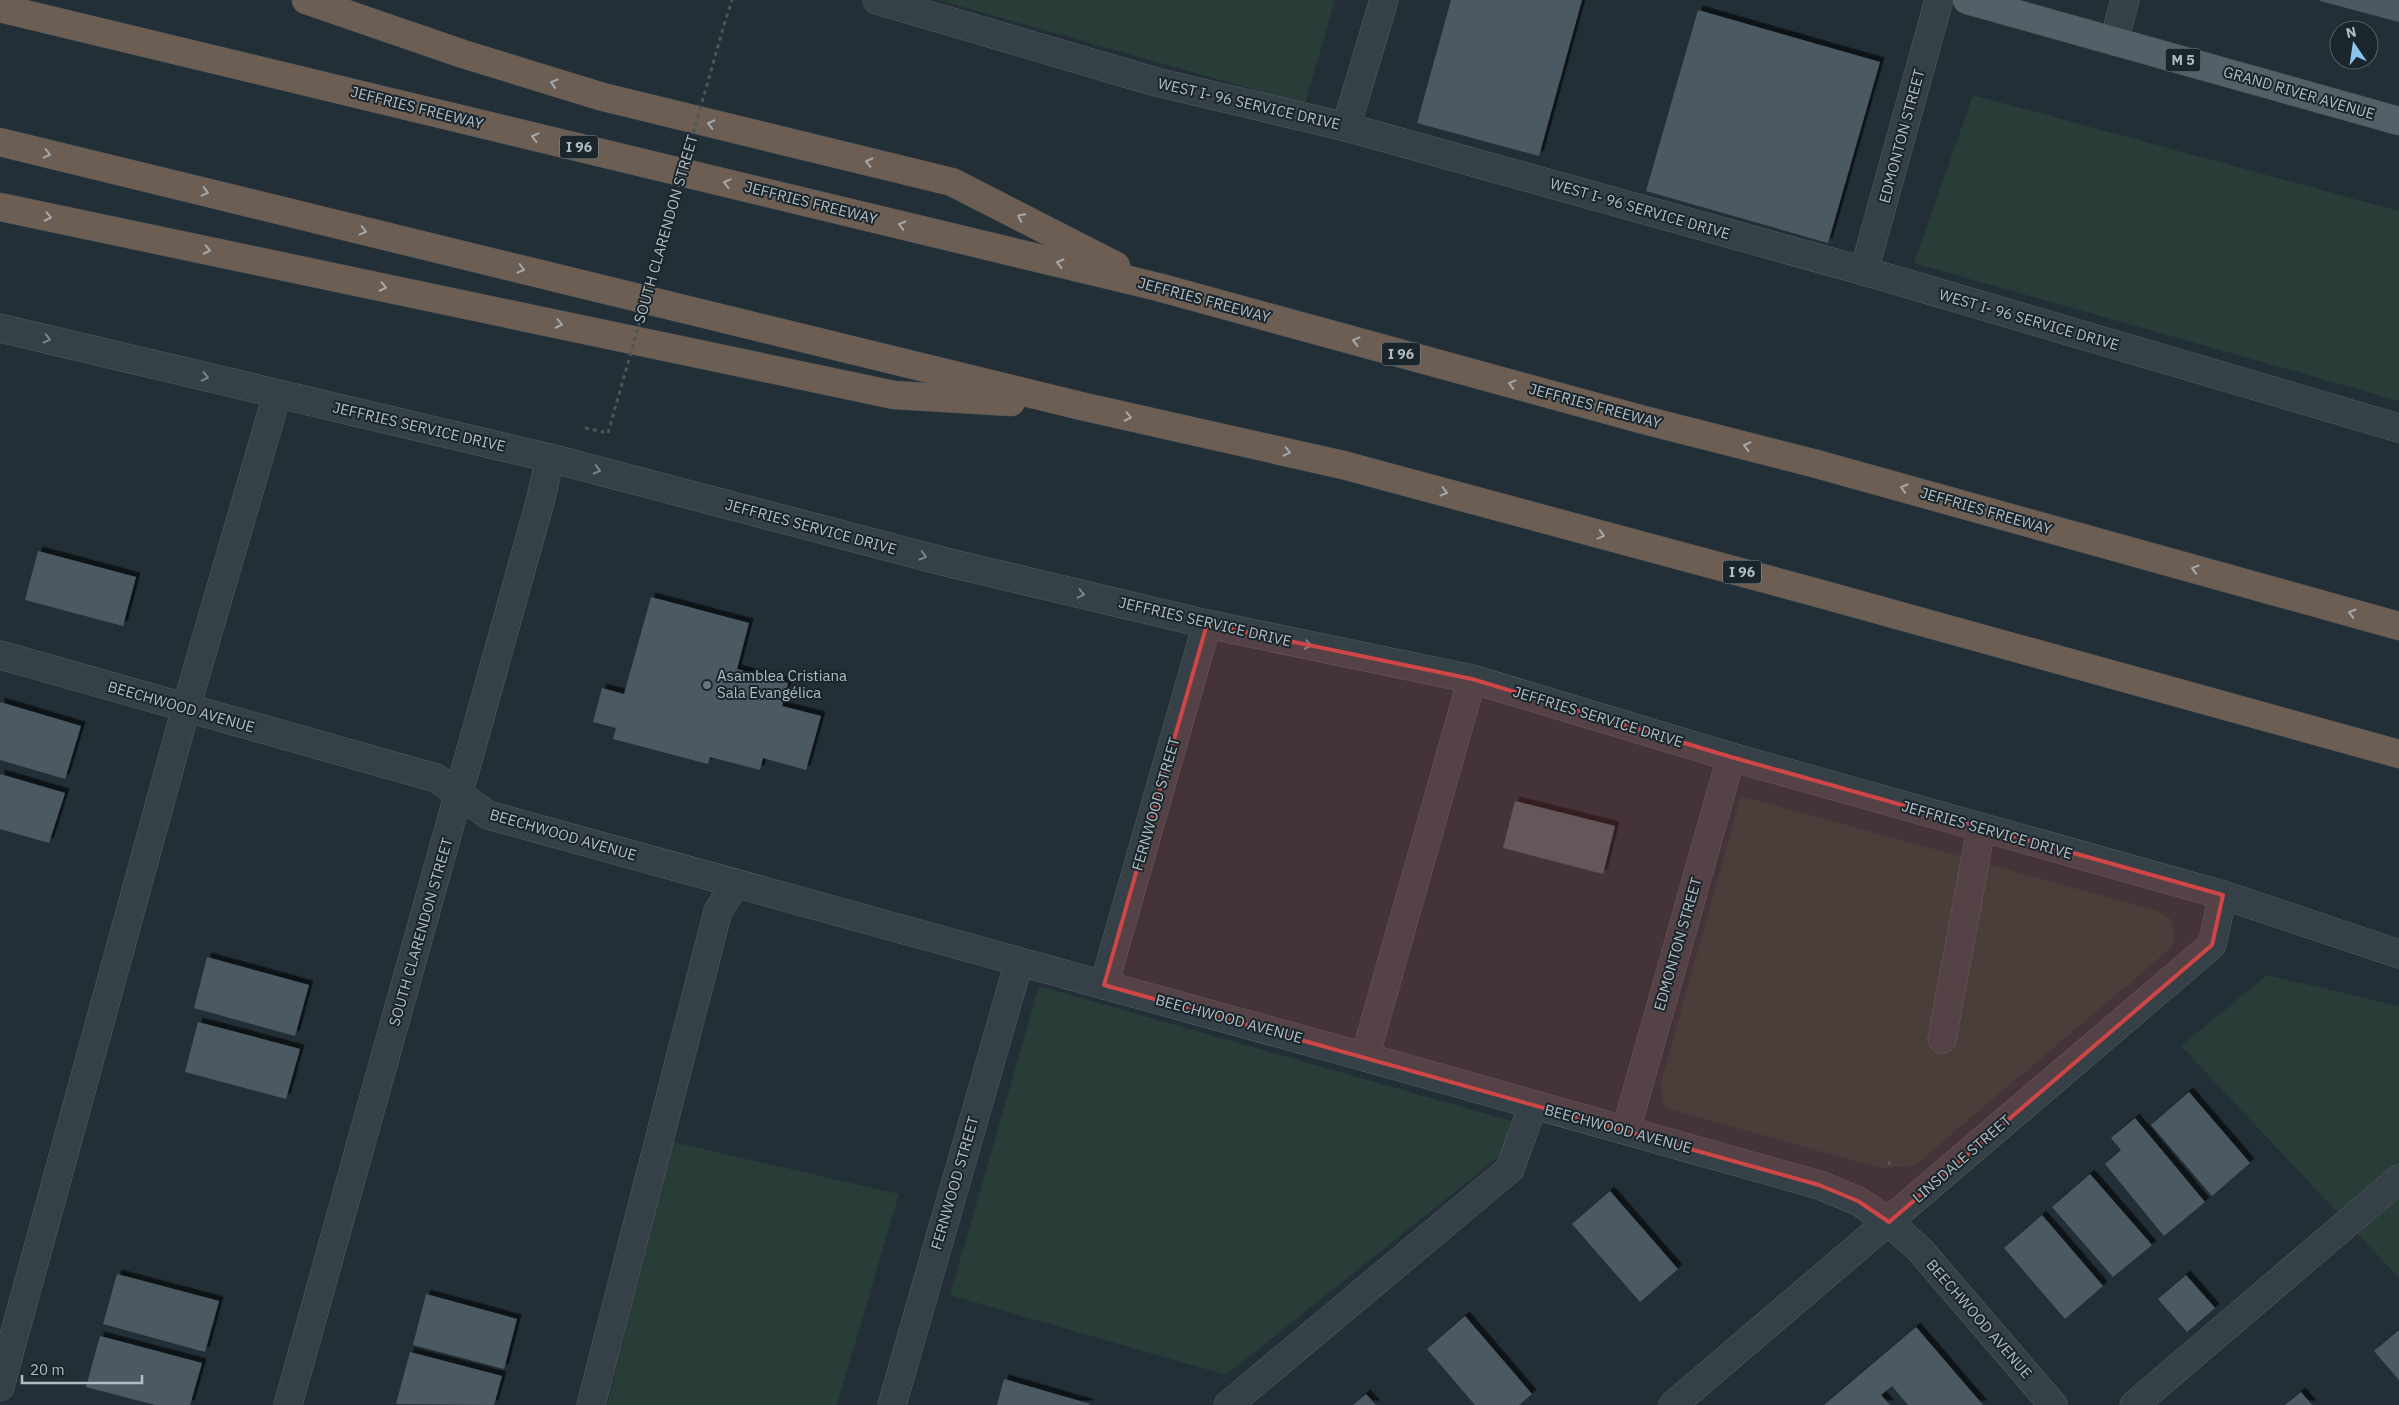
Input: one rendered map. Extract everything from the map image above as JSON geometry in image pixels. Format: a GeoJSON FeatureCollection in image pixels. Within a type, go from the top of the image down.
{"type":"FeatureCollection","features":[{"type":"Feature","properties":{"kind":"highway"},"geometry":{"type":"LineString","coordinates":[[306,0],[463,54],[603,98],[952,182],[1158,287]]}},
{"type":"Feature","properties":{"kind":"highway","name":"JEFFRIES FREEWAY"},"geometry":{"type":"LineString","coordinates":[[0,8],[1158,287],[1644,420],[1813,463],[2399,626]]}},
{"type":"Feature","properties":{"kind":"highway","name":"I 96"},"geometry":{"type":"LineString","coordinates":[[0,142],[1081,406],[1343,465],[1824,594],[2399,754]]}},
{"type":"Feature","properties":{"kind":"highway"},"geometry":{"type":"LineString","coordinates":[[0,207],[894,395],[1081,406]]}},
{"type":"Feature","properties":{"kind":"main road","name":"GRAND RIVER AVENUE"},"geometry":{"type":"LineString","coordinates":[[1967,0],[2006,5],[2114,41],[2399,121]]}},
{"type":"Feature","properties":{"kind":"street","name":"WEST I- 96 SERVICE DRIVE"},"geometry":{"type":"LineString","coordinates":[[877,0],[1156,82],[1346,127],[1864,271],[2399,428]]}},
{"type":"Feature","properties":{"kind":"street"},"geometry":{"type":"LineString","coordinates":[[1346,127],[1384,0]]}},
{"type":"Feature","properties":{"kind":"street","name":"EDMONTON STREET"},"geometry":{"type":"LineString","coordinates":[[1864,271],[1939,0]]}},
{"type":"Feature","properties":{"kind":"street"},"geometry":{"type":"LineString","coordinates":[[2114,41],[2125,0]]}},
{"type":"Feature","properties":{"kind":"street","name":"JEFFRIES SERVICE DRIVE"},"geometry":{"type":"LineString","coordinates":[[0,328],[550,458],[946,562],[1207,624],[1472,679],[1731,757],[2223,895],[2399,954]]}},
{"type":"Feature","properties":{"kind":"street"},"geometry":{"type":"LineString","coordinates":[[0,1387],[186,708],[277,395]]}},
{"type":"Feature","properties":{"kind":"street","name":"SOUTH CLARENDON STREET"},"geometry":{"type":"LineString","coordinates":[[288,1405],[459,796],[540,502],[550,458]]}},
{"type":"Feature","properties":{"kind":"street","name":"FERNWOOD STREET"},"geometry":{"type":"LineString","coordinates":[[1104,985],[1207,624]]}},
{"type":"Feature","properties":{"kind":"street","name":"BEECHWOOD AVENUE"},"geometry":{"type":"LineString","coordinates":[[0,655],[436,778],[488,815],[1364,1056],[1819,1185],[1858,1202],[1889,1222],[1920,1250],[2053,1405]]}},
{"type":"Feature","properties":{"kind":"street"},"geometry":{"type":"LineString","coordinates":[[1364,1056],[1472,679]]}},
{"type":"Feature","properties":{"kind":"street","name":"EDMONTON STREET"},"geometry":{"type":"LineString","coordinates":[[1626,1130],[1731,757]]}},
{"type":"Feature","properties":{"kind":"street"},"geometry":{"type":"LineString","coordinates":[[1942,1039],[1981,828]]}},
{"type":"Feature","properties":{"kind":"street"},"geometry":{"type":"LineString","coordinates":[[591,1405],[718,911],[736,883]]}},
{"type":"Feature","properties":{"kind":"street","name":"LINSDALE STREET"},"geometry":{"type":"LineString","coordinates":[[1673,1405],[2212,945],[2223,895]]}},
{"type":"Feature","properties":{"kind":"street","name":"FERNWOOD STREET"},"geometry":{"type":"LineString","coordinates":[[892,1405],[1018,962]]}},
{"type":"Feature","properties":{"kind":"street"},"geometry":{"type":"LineString","coordinates":[[1228,1405],[1510,1169],[1533,1105]]}},
{"type":"Feature","properties":{"kind":"street"},"geometry":{"type":"LineString","coordinates":[[2134,1405],[2399,1179]]}},
{"type":"Feature","properties":{"kind":"path","name":"SOUTH CLARENDON STREET"},"geometry":{"type":"LineString","coordinates":[[608,433],[732,0]]}},
{"type":"Feature","properties":{"kind":"path"},"geometry":{"type":"LineString","coordinates":[[1889,1165],[1890,1158]]}},
{"type":"Feature","properties":{"kind":"highlighted area"},"geometry":{"type":"Polygon","coordinates":[[[1207,624],[1472,679],[1731,757],[2223,895],[2212,945],[1889,1222],[1858,1201],[1819,1185],[1104,985],[1207,624]]]}},
{"type":"Feature","properties":{"kind":"green space"},"geometry":{"type":"Polygon","coordinates":[[[938,0],[1335,0],[1305,104],[938,0]]]}},
{"type":"Feature","properties":{"kind":"green space"},"geometry":{"type":"Polygon","coordinates":[[[1973,95],[2399,211],[2399,401],[1914,263],[1973,95]]]}},
{"type":"Feature","properties":{"kind":"green space"},"geometry":{"type":"Polygon","coordinates":[[[1741,796],[2158,911],[2172,920],[2174,943],[2170,949],[1914,1166],[1880,1168],[1665,1108],[1660,1086],[1741,796]]]}},
{"type":"Feature","properties":{"kind":"green space"},"geometry":{"type":"Polygon","coordinates":[[[2267,975],[2399,1006],[2399,1278],[2181,1046],[2267,975]]]}},
{"type":"Feature","properties":{"kind":"green space"},"geometry":{"type":"Polygon","coordinates":[[[1039,986],[1511,1121],[1501,1155],[1226,1375],[950,1295],[1039,986]]]}},
{"type":"Feature","properties":{"kind":"green space"},"geometry":{"type":"Polygon","coordinates":[[[673,1142],[899,1194],[837,1405],[607,1405],[673,1142]]]}},
{"type":"Feature","properties":{"kind":"building"},"geometry":{"type":"Polygon","coordinates":[[[1451,0],[1582,0],[1539,156],[1417,123],[1451,0]]]}},
{"type":"Feature","properties":{"kind":"building"},"geometry":{"type":"Polygon","coordinates":[[[2320,0],[2399,0],[2399,22],[2320,1],[2320,0]]]}},
{"type":"Feature","properties":{"kind":"building"},"geometry":{"type":"Polygon","coordinates":[[[1698,10],[1880,62],[1828,243],[1646,191],[1698,10]]]}},
{"type":"Feature","properties":{"kind":"building"},"geometry":{"type":"Polygon","coordinates":[[[38,551],[136,577],[123,626],[25,600],[38,551]]]}},
{"type":"Feature","properties":{"kind":"building","name":"Asamblea Cristiana Sala Evangélica"},"geometry":{"type":"Polygon","coordinates":[[[651,597],[749,623],[737,669],[788,683],[782,706],[821,716],[806,770],[763,758],[760,770],[710,757],[708,764],[613,739],[616,728],[593,722],[602,688],[624,694],[651,597]]]}},
{"type":"Feature","properties":{"kind":"building"},"geometry":{"type":"Polygon","coordinates":[[[0,702],[81,726],[65,779],[0,760],[0,702]]]}},
{"type":"Feature","properties":{"kind":"building"},"geometry":{"type":"Polygon","coordinates":[[[0,774],[65,793],[49,843],[0,829],[0,774]]]}},
{"type":"Feature","properties":{"kind":"building"},"geometry":{"type":"Polygon","coordinates":[[[1515,801],[1615,826],[1603,874],[1503,848],[1515,801]]]}},
{"type":"Feature","properties":{"kind":"building"},"geometry":{"type":"Polygon","coordinates":[[[207,957],[309,985],[295,1036],[194,1008],[207,957]]]}},
{"type":"Feature","properties":{"kind":"building"},"geometry":{"type":"Polygon","coordinates":[[[198,1022],[300,1049],[286,1099],[185,1072],[198,1022]]]}},
{"type":"Feature","properties":{"kind":"building"},"geometry":{"type":"Polygon","coordinates":[[[2189,1092],[2250,1163],[2212,1196],[2151,1125],[2189,1092]]]}},
{"type":"Feature","properties":{"kind":"building"},"geometry":{"type":"Polygon","coordinates":[[[2135,1118],[2205,1202],[2164,1236],[2105,1164],[2121,1150],[2111,1138],[2135,1118]]]}},
{"type":"Feature","properties":{"kind":"building"},"geometry":{"type":"Polygon","coordinates":[[[2090,1174],[2152,1245],[2113,1277],[2052,1207],[2090,1174]]]}},
{"type":"Feature","properties":{"kind":"building"},"geometry":{"type":"Polygon","coordinates":[[[1610,1191],[1678,1269],[1640,1302],[1572,1224],[1610,1191]]]}},
{"type":"Feature","properties":{"kind":"building"},"geometry":{"type":"Polygon","coordinates":[[[2042,1215],[2103,1286],[2065,1319],[2004,1248],[2042,1215]]]}},
{"type":"Feature","properties":{"kind":"building"},"geometry":{"type":"Polygon","coordinates":[[[117,1274],[219,1301],[205,1352],[103,1324],[117,1274]]]}},
{"type":"Feature","properties":{"kind":"building"},"geometry":{"type":"Polygon","coordinates":[[[2186,1275],[2215,1308],[2187,1332],[2158,1299],[2186,1275]]]}},
{"type":"Feature","properties":{"kind":"building"},"geometry":{"type":"Polygon","coordinates":[[[426,1294],[517,1319],[504,1369],[413,1345],[426,1294]]]}},
{"type":"Feature","properties":{"kind":"building"},"geometry":{"type":"Polygon","coordinates":[[[1465,1316],[1532,1394],[1519,1405],[1475,1405],[1427,1349],[1465,1316]]]}},
{"type":"Feature","properties":{"kind":"building"},"geometry":{"type":"Polygon","coordinates":[[[1916,1327],[1983,1405],[1908,1405],[1892,1386],[1881,1395],[1890,1405],[1824,1405],[1916,1327]]]}},
{"type":"Feature","properties":{"kind":"building"},"geometry":{"type":"Polygon","coordinates":[[[2399,1330],[2399,1380],[2374,1351],[2399,1330]]]}},
{"type":"Feature","properties":{"kind":"building"},"geometry":{"type":"Polygon","coordinates":[[[100,1336],[202,1363],[190,1405],[155,1405],[86,1387],[100,1336]]]}},
{"type":"Feature","properties":{"kind":"building"},"geometry":{"type":"Polygon","coordinates":[[[410,1352],[502,1376],[494,1405],[396,1404],[410,1352]]]}},
{"type":"Feature","properties":{"kind":"building"},"geometry":{"type":"Polygon","coordinates":[[[1004,1379],[1090,1404],[997,1405],[1004,1379]]]}},
{"type":"Feature","properties":{"kind":"building"},"geometry":{"type":"Polygon","coordinates":[[[2301,1392],[2312,1405],[2285,1405],[2301,1392]]]}},
{"type":"Feature","properties":{"kind":"building"},"geometry":{"type":"Polygon","coordinates":[[[1366,1394],[1376,1405],[1353,1405],[1366,1394]]]}},
{"type":"Feature","properties":{"kind":"place","name":"Asamblea Cristiana Sala Evangélica"},"geometry":{"type":"Point","coordinates":[707,685]}}]}
